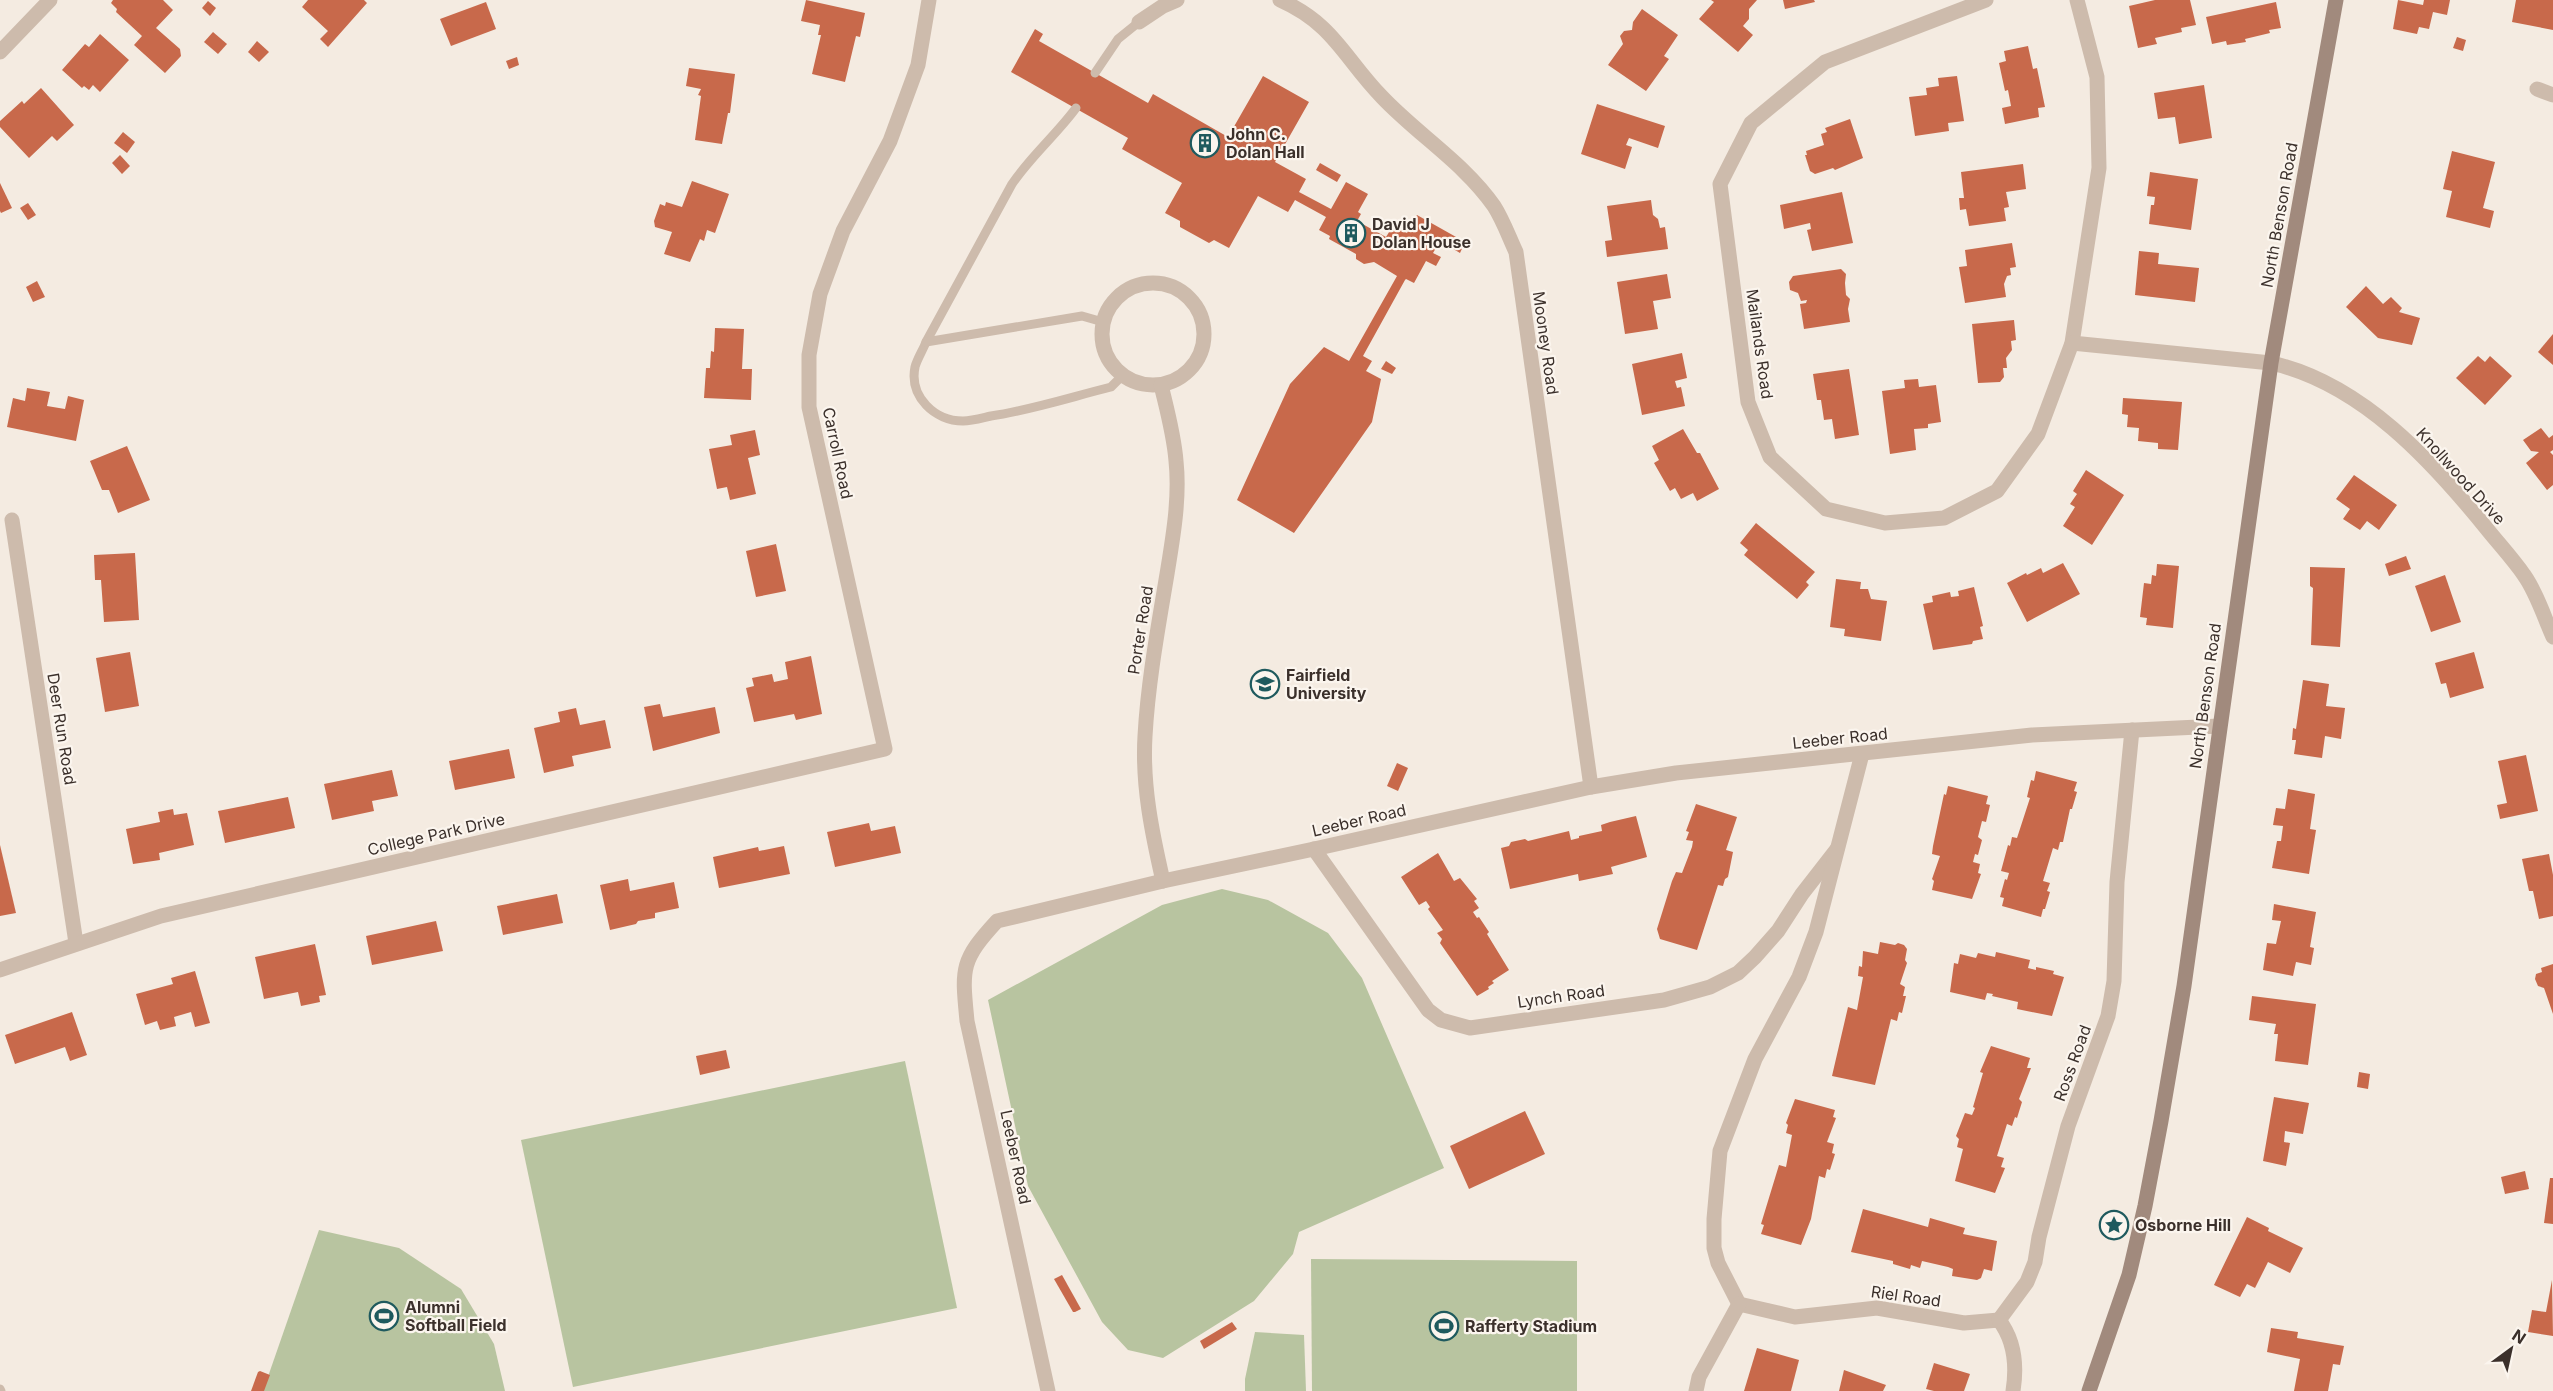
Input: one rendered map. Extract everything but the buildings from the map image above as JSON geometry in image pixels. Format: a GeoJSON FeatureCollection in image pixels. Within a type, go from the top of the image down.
{"type":"FeatureCollection","features":[{"type":"Feature","properties":{"kind":"main road","name":"North Benson Road"},"geometry":{"type":"LineString","coordinates":[[2089,1391],[2129,1275],[2145,1206],[2184,986],[2271,363],[2336,0]]}},
{"type":"Feature","properties":{"kind":"street"},"geometry":{"type":"LineString","coordinates":[[0,52],[50,0]]}},
{"type":"Feature","properties":{"kind":"street","name":"Carroll Road"},"geometry":{"type":"LineString","coordinates":[[885,749],[809,407],[809,355],[820,294],[843,231],[890,141],[918,65],[929,0]]}},
{"type":"Feature","properties":{"kind":"street"},"geometry":{"type":"LineString","coordinates":[[1139,22],[1163,6],[1177,0]]}},
{"type":"Feature","properties":{"kind":"street","name":"Mooney Road"},"geometry":{"type":"LineString","coordinates":[[1280,0],[1304,10],[1324,27],[1382,98],[1475,182],[1496,208],[1516,252],[1591,786]]}},
{"type":"Feature","properties":{"kind":"street","name":"Mailands Road"},"geometry":{"type":"LineString","coordinates":[[1986,0],[1825,62],[1752,123],[1720,184],[1748,402],[1770,457],[1826,509],[1885,523],[1944,519],[1997,491],[2038,434],[2072,343],[2099,168],[2097,77],[2077,0]]}},
{"type":"Feature","properties":{"kind":"street"},"geometry":{"type":"LineString","coordinates":[[2536,89],[2553,95]]}},
{"type":"Feature","properties":{"kind":"street"},"geometry":{"type":"LineString","coordinates":[[1153,283],[1170,285],[1185,294],[1196,306],[1203,322],[1204,338],[1200,355],[1177,380],[1161,385],[1135,382],[1112,365],[1105,352],[1102,337],[1103,322],[1110,306],[1121,294],[1136,286],[1153,283]]}},
{"type":"Feature","properties":{"kind":"street"},"geometry":{"type":"LineString","coordinates":[[2072,343],[2271,363]]}},
{"type":"Feature","properties":{"kind":"street","name":"Knollwood Drive"},"geometry":{"type":"LineString","coordinates":[[2271,363],[2289,367],[2314,378],[2364,407],[2398,433],[2433,466],[2526,577],[2553,637]]}},
{"type":"Feature","properties":{"kind":"street","name":"Porter Road"},"geometry":{"type":"LineString","coordinates":[[1161,385],[1177,461],[1176,494],[1174,526],[1152,668],[1145,738],[1146,788],[1151,831],[1163,881]]}},
{"type":"Feature","properties":{"kind":"street","name":"Deer Run Road"},"geometry":{"type":"LineString","coordinates":[[12,520],[76,943]]}},
{"type":"Feature","properties":{"kind":"street","name":"Leeber Road"},"geometry":{"type":"LineString","coordinates":[[1048,1391],[967,1021],[963,978],[965,969],[975,948],[997,921],[1163,881],[1591,786],[1676,772],[2032,735],[2219,726]]}},
{"type":"Feature","properties":{"kind":"street","name":"Ross Road"},"geometry":{"type":"LineString","coordinates":[[1999,1320],[2027,1282],[2035,1262],[2039,1237],[2068,1126],[2108,1016],[2114,981],[2117,882],[2132,730]]}},
{"type":"Feature","properties":{"kind":"street","name":"College Park Drive"},"geometry":{"type":"LineString","coordinates":[[0,970],[161,916],[885,749]]}},
{"type":"Feature","properties":{"kind":"street","name":"Lynch Road"},"geometry":{"type":"LineString","coordinates":[[1739,1304],[1718,1263],[1714,1248],[1720,1151],[1755,1059],[1799,977],[1816,932],[1862,754]]}},
{"type":"Feature","properties":{"kind":"street","name":"Lynch Road"},"geometry":{"type":"LineString","coordinates":[[1314,849],[1428,1010],[1441,1020],[1470,1028],[1664,1000],[1710,987],[1738,973],[1755,957],[1778,931],[1836,849]]}},
{"type":"Feature","properties":{"kind":"street"},"geometry":{"type":"LineString","coordinates":[[1696,1391],[1699,1377],[1739,1304]]}},
{"type":"Feature","properties":{"kind":"street","name":"Riel Road"},"geometry":{"type":"LineString","coordinates":[[1739,1304],[1795,1317],[1877,1308],[1964,1323],[1999,1320]]}},
{"type":"Feature","properties":{"kind":"street"},"geometry":{"type":"LineString","coordinates":[[1999,1320],[2008,1332],[2012,1346],[2015,1365],[2013,1391]]}},
{"type":"Feature","properties":{"kind":"lane"},"geometry":{"type":"LineString","coordinates":[[1095,73],[1119,39],[1139,22]]}},
{"type":"Feature","properties":{"kind":"lane"},"geometry":{"type":"LineString","coordinates":[[1076,108],[1047,144],[1026,163],[1012,184],[926,342],[915,366],[914,377],[922,402],[931,411],[947,418],[963,421],[1005,414],[1111,387],[1123,375]]}},
{"type":"Feature","properties":{"kind":"lane"},"geometry":{"type":"LineString","coordinates":[[926,342],[1082,316],[1103,322]]}},
{"type":"Feature","properties":{"kind":"green space"},"geometry":{"type":"Polygon","coordinates":[[[1222,889],[1268,900],[1328,933],[1362,978],[1444,1168],[1299,1232],[1293,1254],[1254,1301],[1163,1358],[1128,1350],[1102,1322],[1028,1186],[988,1000],[1162,905],[1222,889]]]}},
{"type":"Feature","properties":{"kind":"green space"},"geometry":{"type":"Polygon","coordinates":[[[905,1061],[957,1308],[573,1387],[521,1140],[905,1061]]]}},
{"type":"Feature","properties":{"kind":"green space","name":"Alumni Softball Field"},"geometry":{"type":"Polygon","coordinates":[[[319,1230],[399,1248],[461,1289],[494,1344],[505,1391],[263,1391],[319,1230]]]}},
{"type":"Feature","properties":{"kind":"green space","name":"Rafferty Stadium"},"geometry":{"type":"Polygon","coordinates":[[[1311,1259],[1577,1261],[1577,1391],[1312,1391],[1311,1259]]]}},
{"type":"Feature","properties":{"kind":"green space"},"geometry":{"type":"Polygon","coordinates":[[[1255,1332],[1304,1335],[1306,1391],[1245,1391],[1245,1379],[1255,1332]]]}},
{"type":"Feature","properties":{"kind":"place","name":"John C. Dolan Hall"},"geometry":{"type":"Point","coordinates":[1205,143]}},
{"type":"Feature","properties":{"kind":"place","name":"David J Dolan House"},"geometry":{"type":"Point","coordinates":[1351,233]}},
{"type":"Feature","properties":{"kind":"place","name":"Fairfield University"},"geometry":{"type":"Point","coordinates":[1265,684]}},
{"type":"Feature","properties":{"kind":"place","name":"Osborne Hill"},"geometry":{"type":"Point","coordinates":[2114,1225]}},
{"type":"Feature","properties":{"kind":"place","name":"Alumni Softball Field"},"geometry":{"type":"Point","coordinates":[384,1316]}},
{"type":"Feature","properties":{"kind":"place","name":"Rafferty Stadium"},"geometry":{"type":"Point","coordinates":[1444,1326]}}]}
